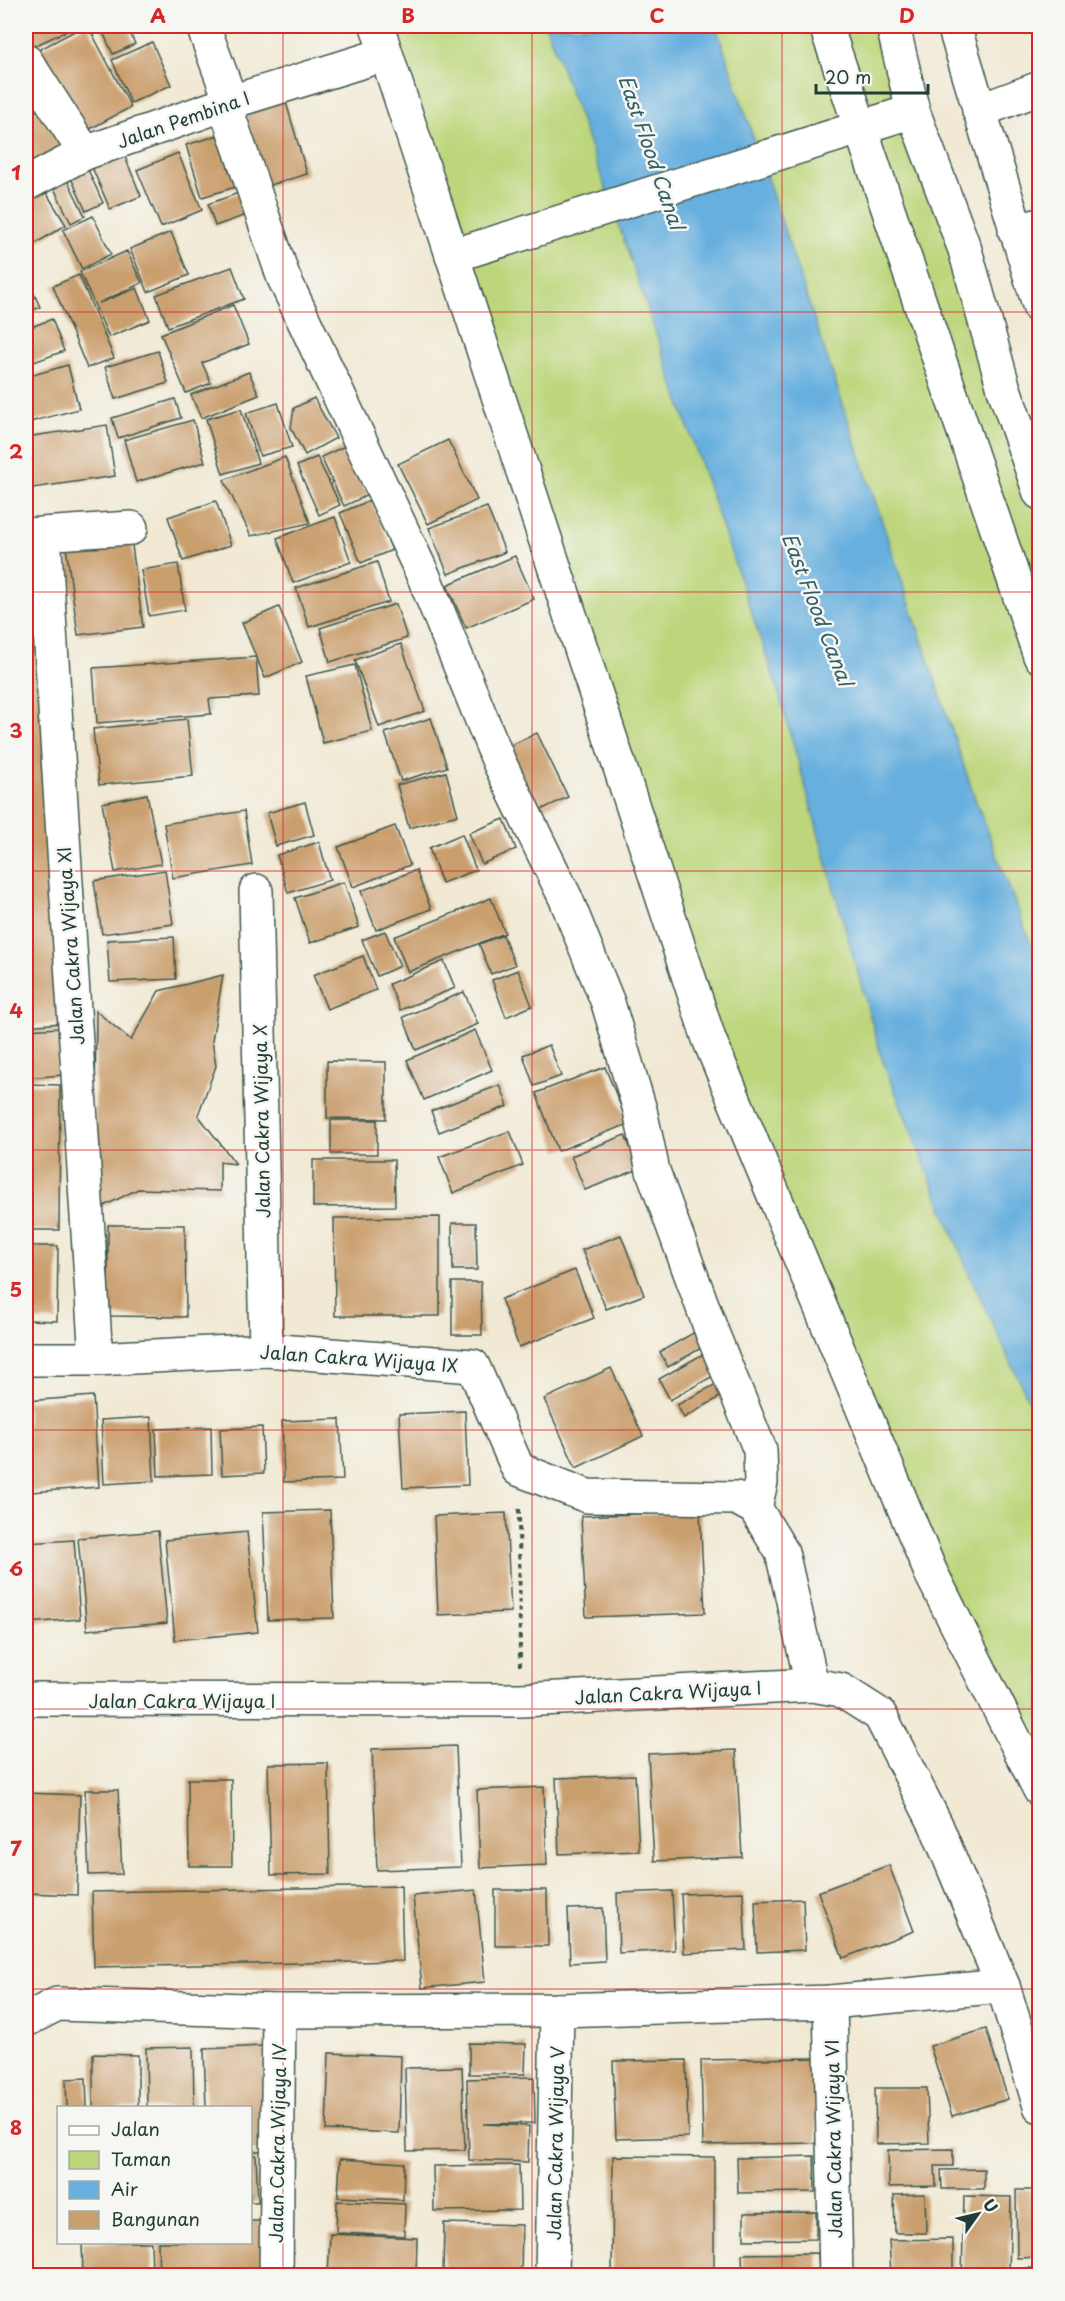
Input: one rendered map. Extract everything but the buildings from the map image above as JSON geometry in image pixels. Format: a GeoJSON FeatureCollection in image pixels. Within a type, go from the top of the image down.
{"type":"FeatureCollection","features":[{"type":"Feature","properties":{"kind":"street"},"geometry":{"type":"LineString","coordinates":[[203,26],[283,276],[424,577],[499,762],[566,899],[608,1003],[640,1110],[653,1172],[713,1335],[760,1449],[762,1482],[755,1508]]}},
{"type":"Feature","properties":{"kind":"street"},"geometry":{"type":"LineString","coordinates":[[826,26],[1040,656]]}},
{"type":"Feature","properties":{"kind":"street"},"geometry":{"type":"LineString","coordinates":[[893,26],[913,111],[965,250],[1004,389],[1040,493]]}},
{"type":"Feature","properties":{"kind":"street"},"geometry":{"type":"LineString","coordinates":[[954,26],[979,111],[1027,228],[1040,308]]}},
{"type":"Feature","properties":{"kind":"street"},"geometry":{"type":"LineString","coordinates":[[382,40],[463,252],[709,1039],[930,1573],[1040,1790]]}},
{"type":"Feature","properties":{"kind":"street","name":"Jalan Pembina I"},"geometry":{"type":"LineString","coordinates":[[26,184],[85,153],[228,103],[382,40]]}},
{"type":"Feature","properties":{"kind":"street"},"geometry":{"type":"LineString","coordinates":[[26,61],[85,153]]}},
{"type":"Feature","properties":{"kind":"street"},"geometry":{"type":"LineString","coordinates":[[979,111],[1040,88]]}},
{"type":"Feature","properties":{"kind":"street"},"geometry":{"type":"LineString","coordinates":[[463,252],[913,111]]}},
{"type":"Feature","properties":{"kind":"street"},"geometry":{"type":"LineString","coordinates":[[35,534],[130,528]]}},
{"type":"Feature","properties":{"kind":"street","name":"Jalan Cakra Wijaya XI"},"geometry":{"type":"LineString","coordinates":[[35,534],[96,1359]]}},
{"type":"Feature","properties":{"kind":"street","name":"Jalan Cakra Wijaya X"},"geometry":{"type":"LineString","coordinates":[[256,891],[266,1350]]}},
{"type":"Feature","properties":{"kind":"street","name":"Jalan Cakra Wijaya IX"},"geometry":{"type":"LineString","coordinates":[[26,1359],[96,1359],[266,1350],[473,1366],[518,1469]]}},
{"type":"Feature","properties":{"kind":"street"},"geometry":{"type":"LineString","coordinates":[[518,1469],[587,1496],[736,1498],[755,1508],[782,1552],[812,1685]]}},
{"type":"Feature","properties":{"kind":"street","name":"Jalan Cakra Wijaya I"},"geometry":{"type":"LineString","coordinates":[[26,1699],[521,1700],[812,1685],[842,1690],[880,1715],[936,1825],[1003,1986],[1040,2106]]}},
{"type":"Feature","properties":{"kind":"street"},"geometry":{"type":"LineString","coordinates":[[26,2019],[57,2004],[279,2011],[557,2010],[830,2002],[1003,1986]]}},
{"type":"Feature","properties":{"kind":"street","name":"Jalan Cakra Wijaya VI"},"geometry":{"type":"LineString","coordinates":[[830,2002],[836,2276]]}},
{"type":"Feature","properties":{"kind":"street","name":"Jalan Cakra Wijaya V"},"geometry":{"type":"LineString","coordinates":[[552,2276],[557,2010]]}},
{"type":"Feature","properties":{"kind":"street","name":"Jalan Cakra Wijaya IV"},"geometry":{"type":"LineString","coordinates":[[276,2276],[279,2011]]}},
{"type":"Feature","properties":{"kind":"path"},"geometry":{"type":"LineString","coordinates":[[518,1469],[521,1700]]}},
{"type":"Feature","properties":{"kind":"green space"},"geometry":{"type":"Polygon","coordinates":[[[377,26],[893,26],[1039,493],[1039,1787],[709,1039],[377,26]]]}},
{"type":"Feature","properties":{"kind":"water","name":"East Flood Canal"},"geometry":{"type":"Polygon","coordinates":[[[546,26],[716,26],[974,796],[1039,965],[1039,1422],[970,1276],[883,1062],[778,690],[612,205],[546,26]]]}}]}
